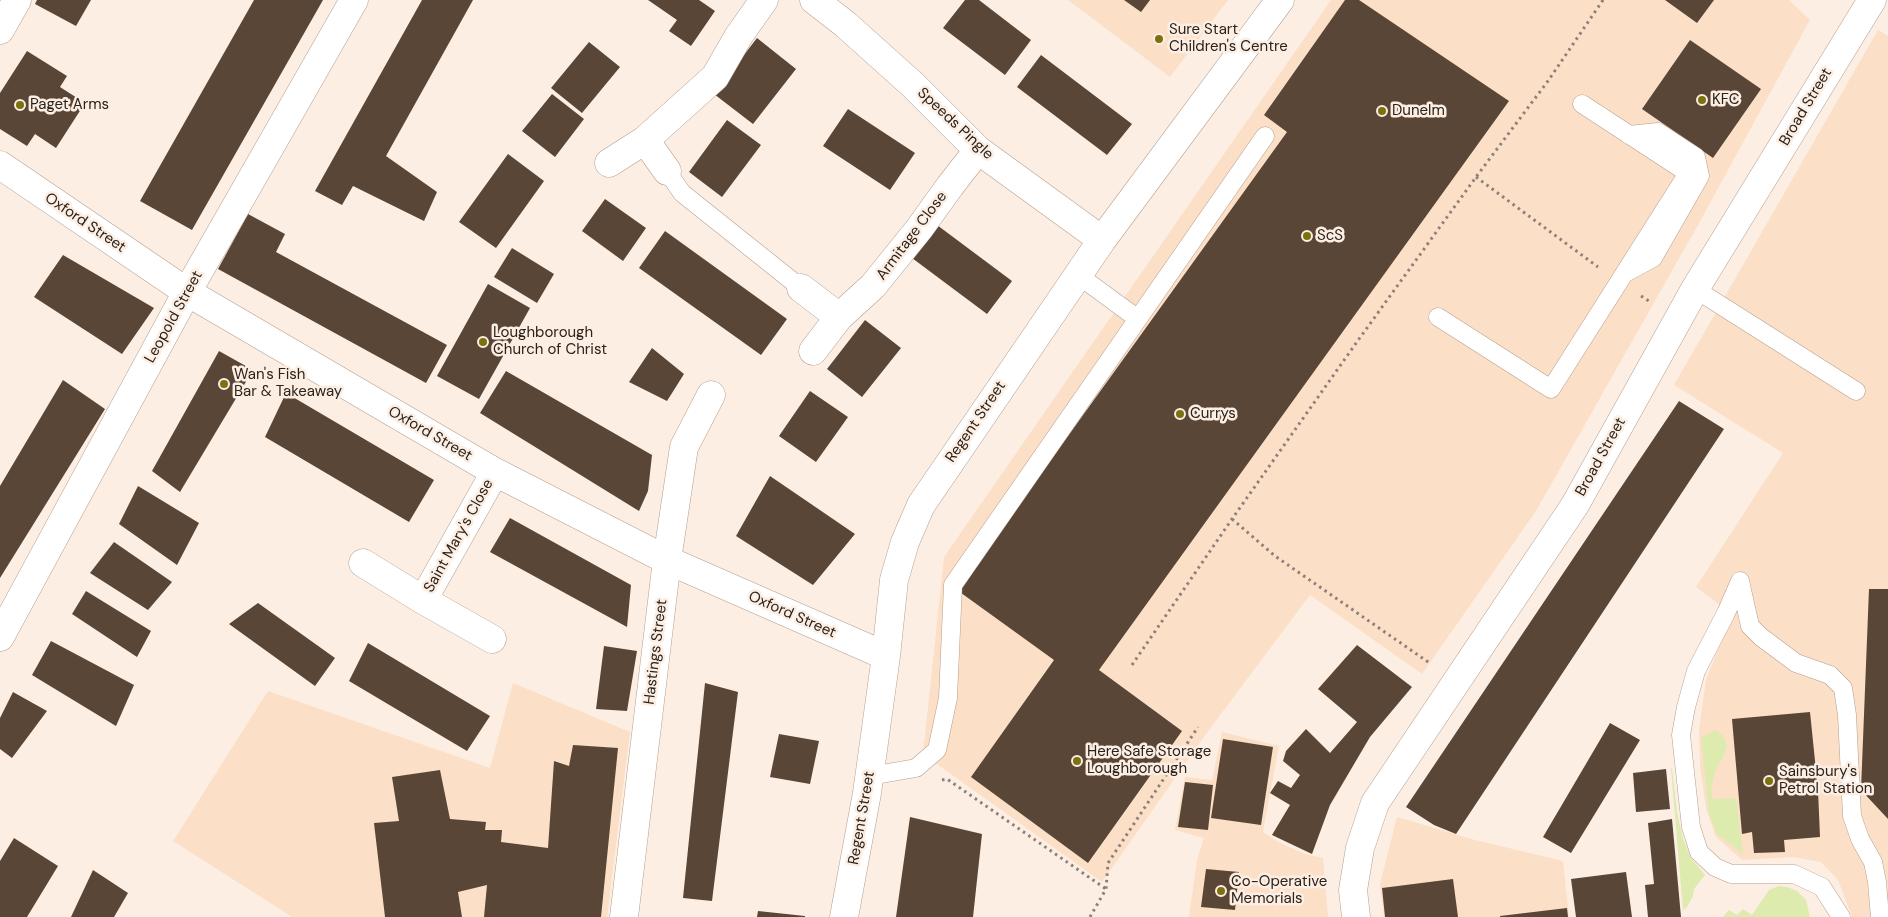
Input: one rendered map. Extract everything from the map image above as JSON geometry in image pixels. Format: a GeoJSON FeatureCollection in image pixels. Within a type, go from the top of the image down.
{"type":"FeatureCollection","features":[{"type":"Feature","properties":{"kind":"street"},"geometry":{"type":"LineString","coordinates":[[0,30],[17,0]]}},
{"type":"Feature","properties":{"kind":"street","name":"Leopold Street"},"geometry":{"type":"LineString","coordinates":[[0,637],[187,292],[354,0]]}},
{"type":"Feature","properties":{"kind":"street"},"geometry":{"type":"LineString","coordinates":[[610,163],[645,140],[714,77],[738,37],[764,0]]}},
{"type":"Feature","properties":{"kind":"street","name":"Speeds Pingle"},"geometry":{"type":"LineString","coordinates":[[814,0],[845,24],[913,85],[978,150],[1102,240]]}},
{"type":"Feature","properties":{"kind":"street","name":"Regent Street"},"geometry":{"type":"LineString","coordinates":[[844,917],[870,776],[894,580],[904,542],[921,504],[1102,240],[1280,0]]}},
{"type":"Feature","properties":{"kind":"street","name":"Broad Street"},"geometry":{"type":"LineString","coordinates":[[1356,917],[1353,890],[1360,848],[1375,803],[1575,505],[1695,289],[1872,0]]}},
{"type":"Feature","properties":{"kind":"street"},"geometry":{"type":"LineString","coordinates":[[645,140],[667,171]]}},
{"type":"Feature","properties":{"kind":"street","name":"Armitage Close"},"geometry":{"type":"LineString","coordinates":[[813,351],[839,318],[874,286],[978,150]]}},
{"type":"Feature","properties":{"kind":"street","name":"Oxford Street"},"geometry":{"type":"LineString","coordinates":[[0,165],[187,292],[495,472],[667,560],[886,656]]}},
{"type":"Feature","properties":{"kind":"street"},"geometry":{"type":"LineString","coordinates":[[801,288],[839,318]]}},
{"type":"Feature","properties":{"kind":"street","name":"Hastings Street"},"geometry":{"type":"LineString","coordinates":[[624,917],[667,560],[684,447],[711,394]]}},
{"type":"Feature","properties":{"kind":"street","name":"Saint Mary's Close"},"geometry":{"type":"LineString","coordinates":[[423,600],[495,472]]}},
{"type":"Feature","properties":{"kind":"street","name":"Saint Mary's Close"},"geometry":{"type":"LineString","coordinates":[[362,563],[492,639]]}},
{"type":"Feature","properties":{"kind":"lane"},"geometry":{"type":"LineString","coordinates":[[1438,316],[1551,388],[1688,174],[1582,104]]}},
{"type":"Feature","properties":{"kind":"lane"},"geometry":{"type":"LineString","coordinates":[[870,776],[916,768],[937,750],[948,698],[953,585],[1265,136]]}},
{"type":"Feature","properties":{"kind":"lane"},"geometry":{"type":"LineString","coordinates":[[667,171],[682,193],[801,288]]}},
{"type":"Feature","properties":{"kind":"lane"},"geometry":{"type":"LineString","coordinates":[[1078,275],[1138,320]]}},
{"type":"Feature","properties":{"kind":"lane"},"geometry":{"type":"LineString","coordinates":[[1695,289],[1856,391]]}},
{"type":"Feature","properties":{"kind":"lane"},"geometry":{"type":"LineString","coordinates":[[1841,917],[1822,887],[1794,874],[1731,874],[1715,867],[1699,852],[1691,827],[1681,735],[1686,707],[1696,671],[1740,581],[1750,626],[1761,638],[1796,663],[1830,675],[1843,688],[1847,716],[1852,816],[1860,839],[1873,862],[1880,917]]}},
{"type":"Feature","properties":{"kind":"path"},"geometry":{"type":"LineString","coordinates":[[1132,665],[1232,519],[1476,177],[1548,80],[1603,0]]}},
{"type":"Feature","properties":{"kind":"path"},"geometry":{"type":"LineString","coordinates":[[1476,177],[1622,278],[1678,320]]}},
{"type":"Feature","properties":{"kind":"path"},"geometry":{"type":"LineString","coordinates":[[1232,519],[1275,556],[1456,681]]}},
{"type":"Feature","properties":{"kind":"path"},"geometry":{"type":"LineString","coordinates":[[1090,917],[1106,889],[1108,863],[1198,727]]}},
{"type":"Feature","properties":{"kind":"path"},"geometry":{"type":"LineString","coordinates":[[939,780],[947,779],[1106,889]]}},
{"type":"Feature","properties":{"kind":"shaded area","name":"Sure Start Children's Centre"},"geometry":{"type":"Polygon","coordinates":[[[1068,0],[1228,0],[1170,77],[1068,0]]]}},
{"type":"Feature","properties":{"kind":"shaded area"},"geometry":{"type":"Polygon","coordinates":[[[1331,0],[1789,0],[1810,20],[1698,225],[1536,511],[1422,674],[1310,595],[1206,734],[1102,882],[923,754],[944,557],[1331,0]]]}},
{"type":"Feature","properties":{"kind":"shaded area"},"geometry":{"type":"Polygon","coordinates":[[[1878,30],[1888,36],[1888,917],[1852,917],[1838,880],[1821,862],[1793,857],[1742,860],[1716,837],[1706,808],[1700,765],[1699,729],[1706,680],[1732,614],[1696,587],[1783,453],[1674,385],[1878,30]]]}},
{"type":"Feature","properties":{"kind":"shaded area"},"geometry":{"type":"Polygon","coordinates":[[[513,683],[630,732],[607,917],[292,917],[173,841],[268,691],[490,768],[513,683]]]}},
{"type":"Feature","properties":{"kind":"shaded area"},"geometry":{"type":"Polygon","coordinates":[[[1222,732],[1279,746],[1263,832],[1278,842],[1305,854],[1323,858],[1328,917],[1189,917],[1197,860],[1204,838],[1175,830],[1185,777],[1212,780],[1222,732]]]}},
{"type":"Feature","properties":{"kind":"shaded area"},"geometry":{"type":"Polygon","coordinates":[[[1397,817],[1475,840],[1563,861],[1569,917],[1384,917],[1380,884],[1397,817]]]}},
{"type":"Feature","properties":{"kind":"green space"},"geometry":{"type":"Polygon","coordinates":[[[1715,730],[1723,735],[1727,745],[1713,779],[1711,790],[1713,799],[1736,798],[1743,854],[1717,834],[1709,814],[1701,738],[1715,730]]]}},
{"type":"Feature","properties":{"kind":"green space"},"geometry":{"type":"Polygon","coordinates":[[[1671,769],[1677,812],[1683,839],[1691,858],[1705,875],[1694,889],[1693,896],[1687,907],[1683,910],[1671,769]]]}},
{"type":"Feature","properties":{"kind":"green space"},"geometry":{"type":"Polygon","coordinates":[[[1779,886],[1797,891],[1806,900],[1810,917],[1723,917],[1729,910],[1737,915],[1743,909],[1752,915],[1769,890],[1779,886]]]}},
{"type":"Feature","properties":{"kind":"building"},"geometry":{"type":"Polygon","coordinates":[[[37,0],[91,0],[76,26],[35,4],[37,0]]]}},
{"type":"Feature","properties":{"kind":"building"},"geometry":{"type":"Polygon","coordinates":[[[254,0],[323,0],[192,230],[140,201],[254,0]]]}},
{"type":"Feature","properties":{"kind":"building"},"geometry":{"type":"Polygon","coordinates":[[[422,0],[473,0],[386,156],[437,192],[424,221],[353,186],[342,205],[315,191],[422,0]]]}},
{"type":"Feature","properties":{"kind":"building"},"geometry":{"type":"Polygon","coordinates":[[[648,0],[699,0],[715,11],[691,46],[669,31],[677,20],[648,0]]]}},
{"type":"Feature","properties":{"kind":"building"},"geometry":{"type":"Polygon","coordinates":[[[965,0],[979,0],[1031,40],[1005,75],[943,28],[965,0]]]}},
{"type":"Feature","properties":{"kind":"building"},"geometry":{"type":"Polygon","coordinates":[[[1124,0],[1150,0],[1141,12],[1124,0]]]}},
{"type":"Feature","properties":{"kind":"building"},"geometry":{"type":"Polygon","coordinates":[[[1345,0],[1359,0],[1509,101],[1099,670],[1182,731],[1088,863],[971,777],[1054,660],[957,590],[1287,132],[1264,115],[1345,0]]]}},
{"type":"Feature","properties":{"kind":"building"},"geometry":{"type":"Polygon","coordinates":[[[1665,0],[1714,0],[1697,23],[1665,0]]]}},
{"type":"Feature","properties":{"kind":"building"},"geometry":{"type":"Polygon","coordinates":[[[757,38],[796,69],[753,124],[714,94],[757,38]]]}},
{"type":"Feature","properties":{"kind":"building"},"geometry":{"type":"Polygon","coordinates":[[[1690,40],[1761,89],[1713,158],[1642,109],[1690,40]]]}},
{"type":"Feature","properties":{"kind":"building"},"geometry":{"type":"Polygon","coordinates":[[[589,42],[620,67],[582,113],[551,88],[589,42]]]}},
{"type":"Feature","properties":{"kind":"building"},"geometry":{"type":"Polygon","coordinates":[[[27,51],[67,76],[60,87],[85,103],[56,148],[35,134],[27,146],[0,129],[0,93],[27,51]]]}},
{"type":"Feature","properties":{"kind":"building"},"geometry":{"type":"Polygon","coordinates":[[[1041,55],[1132,124],[1107,155],[1017,87],[1041,55]]]}},
{"type":"Feature","properties":{"kind":"building"},"geometry":{"type":"Polygon","coordinates":[[[552,94],[584,119],[555,157],[522,131],[552,94]]]}},
{"type":"Feature","properties":{"kind":"building"},"geometry":{"type":"Polygon","coordinates":[[[848,109],[915,153],[890,190],[823,146],[848,109]]]}},
{"type":"Feature","properties":{"kind":"building"},"geometry":{"type":"Polygon","coordinates":[[[727,120],[761,145],[722,197],[689,172],[727,120]]]}},
{"type":"Feature","properties":{"kind":"building"},"geometry":{"type":"Polygon","coordinates":[[[508,154],[544,181],[496,248],[459,222],[508,154]]]}},
{"type":"Feature","properties":{"kind":"building"},"geometry":{"type":"Polygon","coordinates":[[[605,199],[646,228],[623,261],[582,231],[605,199]]]}},
{"type":"Feature","properties":{"kind":"building"},"geometry":{"type":"Polygon","coordinates":[[[248,214],[285,234],[276,252],[447,345],[426,383],[218,269],[248,214]]]}},
{"type":"Feature","properties":{"kind":"building"},"geometry":{"type":"Polygon","coordinates":[[[937,225],[1012,281],[987,314],[912,258],[937,225]]]}},
{"type":"Feature","properties":{"kind":"building"},"geometry":{"type":"Polygon","coordinates":[[[665,231],[787,319],[761,355],[639,268],[665,231]]]}},
{"type":"Feature","properties":{"kind":"building"},"geometry":{"type":"Polygon","coordinates":[[[512,248],[554,274],[537,303],[494,277],[512,248]]]}},
{"type":"Feature","properties":{"kind":"building"},"geometry":{"type":"Polygon","coordinates":[[[63,255],[154,308],[122,354],[34,297],[63,255]]]}},
{"type":"Feature","properties":{"kind":"building","name":"Loughborough Church of Christ"},"geometry":{"type":"Polygon","coordinates":[[[488,284],[530,308],[479,399],[437,376],[488,284]]]}},
{"type":"Feature","properties":{"kind":"building"},"geometry":{"type":"Polygon","coordinates":[[[865,320],[901,348],[862,397],[827,369],[865,320]]]}},
{"type":"Feature","properties":{"kind":"building"},"geometry":{"type":"Polygon","coordinates":[[[652,348],[684,374],[667,401],[629,382],[652,348]]]}},
{"type":"Feature","properties":{"kind":"building"},"geometry":{"type":"Polygon","coordinates":[[[219,351],[253,370],[180,492],[152,471],[219,351]]]}},
{"type":"Feature","properties":{"kind":"building"},"geometry":{"type":"Polygon","coordinates":[[[506,371],[652,455],[648,491],[639,511],[480,413],[506,371]]]}},
{"type":"Feature","properties":{"kind":"building"},"geometry":{"type":"Polygon","coordinates":[[[63,380],[105,409],[0,578],[0,486],[63,380]]]}},
{"type":"Feature","properties":{"kind":"building"},"geometry":{"type":"Polygon","coordinates":[[[810,391],[848,417],[816,462],[779,436],[810,391]]]}},
{"type":"Feature","properties":{"kind":"building"},"geometry":{"type":"Polygon","coordinates":[[[286,393],[434,480],[409,522],[265,437],[286,393]]]}},
{"type":"Feature","properties":{"kind":"building"},"geometry":{"type":"Polygon","coordinates":[[[1679,401],[1724,429],[1456,834],[1434,825],[1406,807],[1679,401]]]}},
{"type":"Feature","properties":{"kind":"building"},"geometry":{"type":"Polygon","coordinates":[[[770,476],[855,534],[813,585],[736,536],[770,476]]]}},
{"type":"Feature","properties":{"kind":"building"},"geometry":{"type":"Polygon","coordinates":[[[138,486],[199,523],[177,565],[119,524],[138,486]]]}},
{"type":"Feature","properties":{"kind":"building"},"geometry":{"type":"Polygon","coordinates":[[[510,518],[631,585],[627,627],[490,552],[510,518]]]}},
{"type":"Feature","properties":{"kind":"building"},"geometry":{"type":"Polygon","coordinates":[[[114,542],[172,582],[148,610],[90,573],[114,542]]]}},
{"type":"Feature","properties":{"kind":"building"},"geometry":{"type":"Polygon","coordinates":[[[1869,589],[1888,589],[1888,819],[1861,790],[1869,589]]]}},
{"type":"Feature","properties":{"kind":"building"},"geometry":{"type":"Polygon","coordinates":[[[86,591],[151,631],[137,657],[72,614],[86,591]]]}},
{"type":"Feature","properties":{"kind":"building"},"geometry":{"type":"Polygon","coordinates":[[[258,603],[335,658],[315,686],[229,624],[258,603]]]}},
{"type":"Feature","properties":{"kind":"building"},"geometry":{"type":"Polygon","coordinates":[[[51,641],[134,685],[116,726],[32,675],[51,641]]]}},
{"type":"Feature","properties":{"kind":"building"},"geometry":{"type":"Polygon","coordinates":[[[368,643],[490,716],[467,751],[349,681],[368,643]]]}},
{"type":"Feature","properties":{"kind":"building"},"geometry":{"type":"Polygon","coordinates":[[[1357,645],[1412,687],[1370,737],[1330,805],[1312,854],[1272,835],[1290,805],[1270,793],[1278,781],[1291,788],[1300,775],[1283,761],[1286,751],[1306,729],[1330,753],[1357,722],[1318,689],[1357,645]]]}},
{"type":"Feature","properties":{"kind":"building"},"geometry":{"type":"Polygon","coordinates":[[[604,646],[637,651],[627,711],[596,709],[604,646]]]}},
{"type":"Feature","properties":{"kind":"building"},"geometry":{"type":"Polygon","coordinates":[[[705,683],[738,692],[712,901],[683,898],[705,683]]]}},
{"type":"Feature","properties":{"kind":"building"},"geometry":{"type":"Polygon","coordinates":[[[13,692],[47,711],[12,758],[0,749],[0,718],[13,692]]]}},
{"type":"Feature","properties":{"kind":"building"},"geometry":{"type":"Polygon","coordinates":[[[1810,712],[1818,790],[1820,837],[1784,840],[1785,852],[1754,853],[1752,832],[1742,834],[1732,719],[1810,712]]]}},
{"type":"Feature","properties":{"kind":"building"},"geometry":{"type":"Polygon","coordinates":[[[1610,723],[1640,740],[1571,853],[1543,837],[1610,723]]]}},
{"type":"Feature","properties":{"kind":"building"},"geometry":{"type":"Polygon","coordinates":[[[779,734],[819,741],[810,784],[770,777],[779,734]]]}},
{"type":"Feature","properties":{"kind":"building"},"geometry":{"type":"Polygon","coordinates":[[[1223,739],[1273,747],[1261,825],[1211,818],[1223,739]]]}},
{"type":"Feature","properties":{"kind":"building"},"geometry":{"type":"Polygon","coordinates":[[[573,745],[618,748],[601,917],[484,917],[487,885],[458,892],[462,917],[385,917],[374,823],[399,821],[392,777],[440,770],[450,819],[486,822],[485,830],[502,830],[501,842],[548,848],[554,761],[569,766],[573,745]]]}},
{"type":"Feature","properties":{"kind":"building"},"geometry":{"type":"Polygon","coordinates":[[[1666,769],[1670,809],[1636,812],[1633,773],[1666,769]]]}},
{"type":"Feature","properties":{"kind":"building"},"geometry":{"type":"Polygon","coordinates":[[[1185,782],[1213,785],[1208,830],[1178,827],[1185,782]]]}},
{"type":"Feature","properties":{"kind":"building"},"geometry":{"type":"Polygon","coordinates":[[[910,817],[982,834],[973,917],[896,917],[910,817]]]}},
{"type":"Feature","properties":{"kind":"building"},"geometry":{"type":"Polygon","coordinates":[[[1672,819],[1681,917],[1648,917],[1645,885],[1654,884],[1648,823],[1672,819]]]}},
{"type":"Feature","properties":{"kind":"building"},"geometry":{"type":"Polygon","coordinates":[[[14,838],[58,866],[27,917],[0,917],[0,861],[14,838]]]}},
{"type":"Feature","properties":{"kind":"building"},"geometry":{"type":"Polygon","coordinates":[[[1206,869],[1239,872],[1235,910],[1201,907],[1206,869]]]}},
{"type":"Feature","properties":{"kind":"building"},"geometry":{"type":"Polygon","coordinates":[[[93,870],[128,893],[114,917],[71,917],[93,870]]]}},
{"type":"Feature","properties":{"kind":"building"},"geometry":{"type":"Polygon","coordinates":[[[1626,872],[1632,917],[1576,917],[1571,879],[1626,872]]]}},
{"type":"Feature","properties":{"kind":"building"},"geometry":{"type":"Polygon","coordinates":[[[1453,879],[1458,917],[1385,917],[1382,888],[1453,879]]]}},
{"type":"Feature","properties":{"kind":"building"},"geometry":{"type":"Polygon","coordinates":[[[1567,908],[1568,917],[1500,917],[1500,916],[1567,908]]]}},
{"type":"Feature","properties":{"kind":"building"},"geometry":{"type":"Polygon","coordinates":[[[758,911],[805,916],[805,917],[757,917],[758,911]]]}},
{"type":"Feature","properties":{"kind":"place","name":"Sure Start Children's Centre"},"geometry":{"type":"Point","coordinates":[1159,39]}},
{"type":"Feature","properties":{"kind":"place","name":"KFC"},"geometry":{"type":"Point","coordinates":[1702,100]}},
{"type":"Feature","properties":{"kind":"place","name":"Paget Arms"},"geometry":{"type":"Point","coordinates":[20,105]}},
{"type":"Feature","properties":{"kind":"place","name":"Dunelm"},"geometry":{"type":"Point","coordinates":[1382,111]}},
{"type":"Feature","properties":{"kind":"place","name":"ScS"},"geometry":{"type":"Point","coordinates":[1307,236]}},
{"type":"Feature","properties":{"kind":"place","name":"Loughborough Church of Christ"},"geometry":{"type":"Point","coordinates":[483,342]}},
{"type":"Feature","properties":{"kind":"place","name":"Wan's Fish Bar & Takeaway"},"geometry":{"type":"Point","coordinates":[224,384]}},
{"type":"Feature","properties":{"kind":"place","name":"Currys"},"geometry":{"type":"Point","coordinates":[1180,414]}},
{"type":"Feature","properties":{"kind":"place","name":"Here Safe Storage Loughborough"},"geometry":{"type":"Point","coordinates":[1077,761]}},
{"type":"Feature","properties":{"kind":"place","name":"Sainsbury's Petrol Station"},"geometry":{"type":"Point","coordinates":[1769,781]}},
{"type":"Feature","properties":{"kind":"place","name":"Co-Operative Memorials"},"geometry":{"type":"Point","coordinates":[1221,891]}}]}
